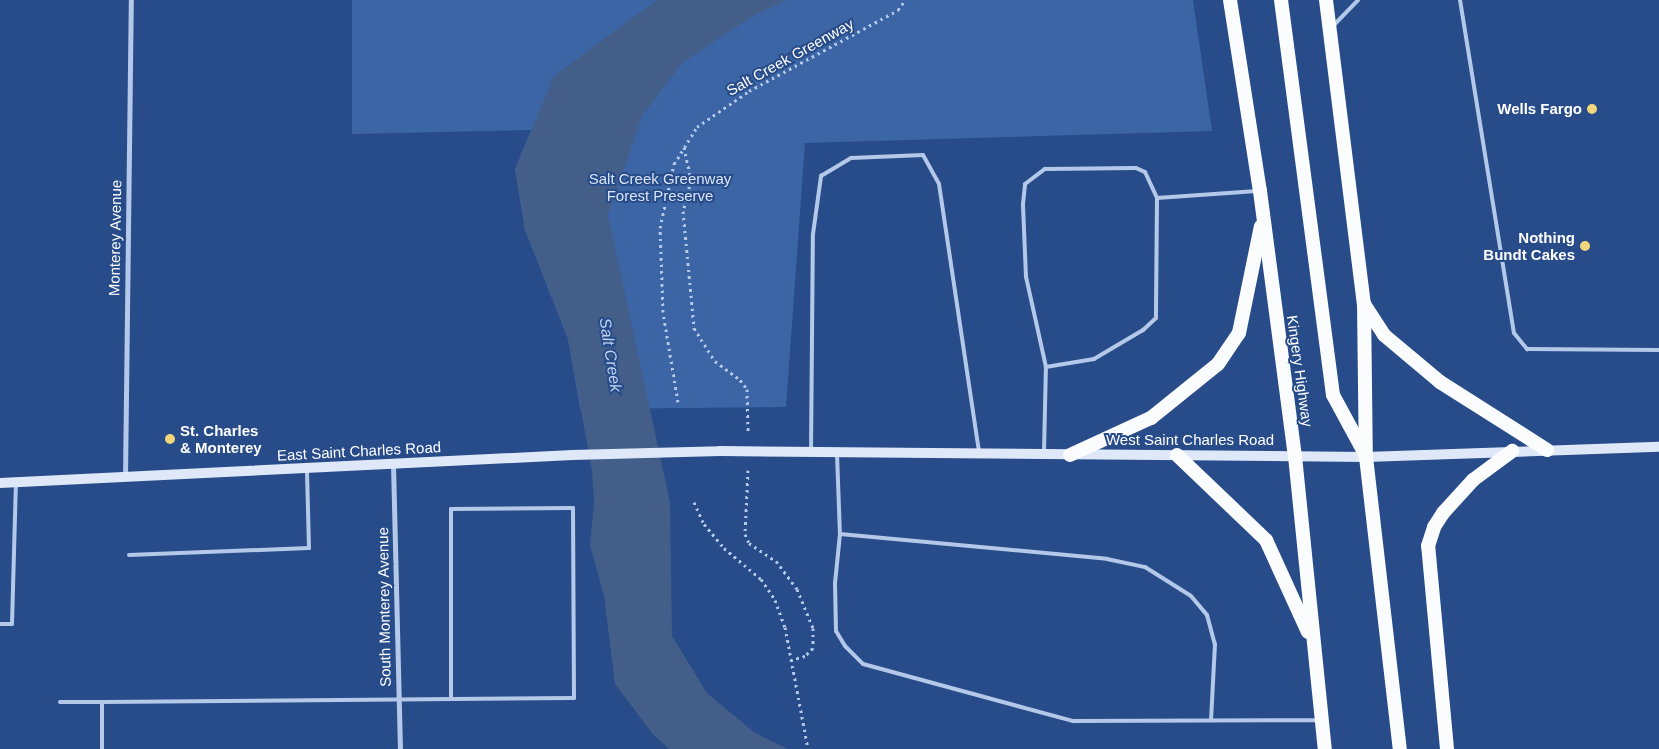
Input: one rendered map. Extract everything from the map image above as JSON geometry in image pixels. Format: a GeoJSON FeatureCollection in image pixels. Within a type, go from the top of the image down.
{"type":"FeatureCollection","features":[{"type":"Feature","properties":{"kind":"highway","name":"Kingery Highway"},"geometry":{"type":"LineString","coordinates":[[1230,0],[1260,191],[1295,456],[1325,749]]}},
{"type":"Feature","properties":{"kind":"highway"},"geometry":{"type":"LineString","coordinates":[[1280,0],[1334,395],[1366,457]]}},
{"type":"Feature","properties":{"kind":"highway"},"geometry":{"type":"LineString","coordinates":[[1326,0],[1364,304],[1366,457],[1400,749]]}},
{"type":"Feature","properties":{"kind":"highway"},"geometry":{"type":"LineString","coordinates":[[1070,455],[1151,418],[1218,364],[1239,333],[1263,215]]}},
{"type":"Feature","properties":{"kind":"highway"},"geometry":{"type":"LineString","coordinates":[[1364,304],[1384,335],[1440,382],[1547,450]]}},
{"type":"Feature","properties":{"kind":"highway"},"geometry":{"type":"LineString","coordinates":[[1447,749],[1428,546],[1434,527],[1443,513],[1473,480],[1512,451]]}},
{"type":"Feature","properties":{"kind":"highway"},"geometry":{"type":"LineString","coordinates":[[1177,455],[1266,540],[1314,646]]}},
{"type":"Feature","properties":{"kind":"main road","name":"West Saint Charles Road"},"geometry":{"type":"LineString","coordinates":[[720,451],[837,454],[1366,457],[1659,447]]}},
{"type":"Feature","properties":{"kind":"main road","name":"East Saint Charles Road"},"geometry":{"type":"LineString","coordinates":[[0,483],[572,455],[720,451]]}},
{"type":"Feature","properties":{"kind":"street","name":"Monterey Avenue"},"geometry":{"type":"LineString","coordinates":[[124,477],[131,0]]}},
{"type":"Feature","properties":{"kind":"street","name":"South Monterey Avenue"},"geometry":{"type":"LineString","coordinates":[[393,464],[400,749]]}},
{"type":"Feature","properties":{"kind":"lane"},"geometry":{"type":"LineString","coordinates":[[1330,29],[1358,0]]}},
{"type":"Feature","properties":{"kind":"lane"},"geometry":{"type":"LineString","coordinates":[[1460,0],[1514,333],[1527,349],[1659,350]]}},
{"type":"Feature","properties":{"kind":"lane"},"geometry":{"type":"LineString","coordinates":[[811,453],[813,234],[821,176],[851,158],[923,155],[939,184],[979,455]]}},
{"type":"Feature","properties":{"kind":"lane"},"geometry":{"type":"LineString","coordinates":[[1044,455],[1046,367],[1026,276],[1023,204],[1025,184],[1045,168],[1136,168],[1151,178],[1157,198],[1156,318],[1144,330],[1094,359],[1046,367]]}},
{"type":"Feature","properties":{"kind":"lane"},"geometry":{"type":"LineString","coordinates":[[1157,198],[1260,191]]}},
{"type":"Feature","properties":{"kind":"lane"},"geometry":{"type":"LineString","coordinates":[[837,454],[840,534],[835,582],[836,631],[845,646],[863,664],[1073,721],[1322,720]]}},
{"type":"Feature","properties":{"kind":"lane"},"geometry":{"type":"LineString","coordinates":[[129,556],[309,548],[307,468]]}},
{"type":"Feature","properties":{"kind":"lane"},"geometry":{"type":"LineString","coordinates":[[0,624],[12,624],[16,482]]}},
{"type":"Feature","properties":{"kind":"lane"},"geometry":{"type":"LineString","coordinates":[[60,702],[574,698],[573,508],[451,509],[450,698]]}},
{"type":"Feature","properties":{"kind":"lane"},"geometry":{"type":"LineString","coordinates":[[840,534],[1107,559],[1145,567],[1190,596],[1207,614],[1215,644],[1212,720]]}},
{"type":"Feature","properties":{"kind":"lane"},"geometry":{"type":"LineString","coordinates":[[102,702],[102,749]]}},
{"type":"Feature","properties":{"kind":"path","name":"Salt Creek Greenway"},"geometry":{"type":"LineString","coordinates":[[678,402],[663,312],[660,228],[674,164],[697,127],[749,90],[898,10],[905,0]]}},
{"type":"Feature","properties":{"kind":"path"},"geometry":{"type":"LineString","coordinates":[[684,147],[691,180],[683,211],[694,328],[715,361],[740,380],[747,389],[748,414]]}},
{"type":"Feature","properties":{"kind":"path"},"geometry":{"type":"LineString","coordinates":[[746,496],[745,534],[749,543],[776,561],[797,589],[814,628],[813,648],[805,656],[791,660]]}},
{"type":"Feature","properties":{"kind":"path"},"geometry":{"type":"LineString","coordinates":[[694,502],[704,524],[714,536],[761,579],[776,600],[794,673],[808,749]]}},
{"type":"Feature","properties":{"kind":"green space","name":"Salt Creek Greenway Forest Preserve"},"geometry":{"type":"Polygon","coordinates":[[[352,0],[1193,0],[1212,131],[805,143],[786,407],[580,409],[568,339],[525,230],[515,169],[531,130],[352,134],[352,0]]]}},
{"type":"Feature","properties":{"kind":"water","name":"Salt Creek"},"geometry":{"type":"Polygon","coordinates":[[[657,0],[786,0],[751,17],[682,63],[642,116],[608,215],[670,502],[672,636],[707,693],[755,733],[788,749],[669,749],[652,733],[615,684],[604,596],[590,545],[594,502],[592,471],[568,339],[525,230],[515,169],[554,76],[657,0]]]}},
{"type":"Feature","properties":{"kind":"place","name":"Wells Fargo"},"geometry":{"type":"Point","coordinates":[1592,109]}},
{"type":"Feature","properties":{"kind":"place","name":"Nothing Bundt Cakes"},"geometry":{"type":"Point","coordinates":[1585,246]}},
{"type":"Feature","properties":{"kind":"place","name":"St. Charles & Monterey"},"geometry":{"type":"Point","coordinates":[170,439]}}]}
